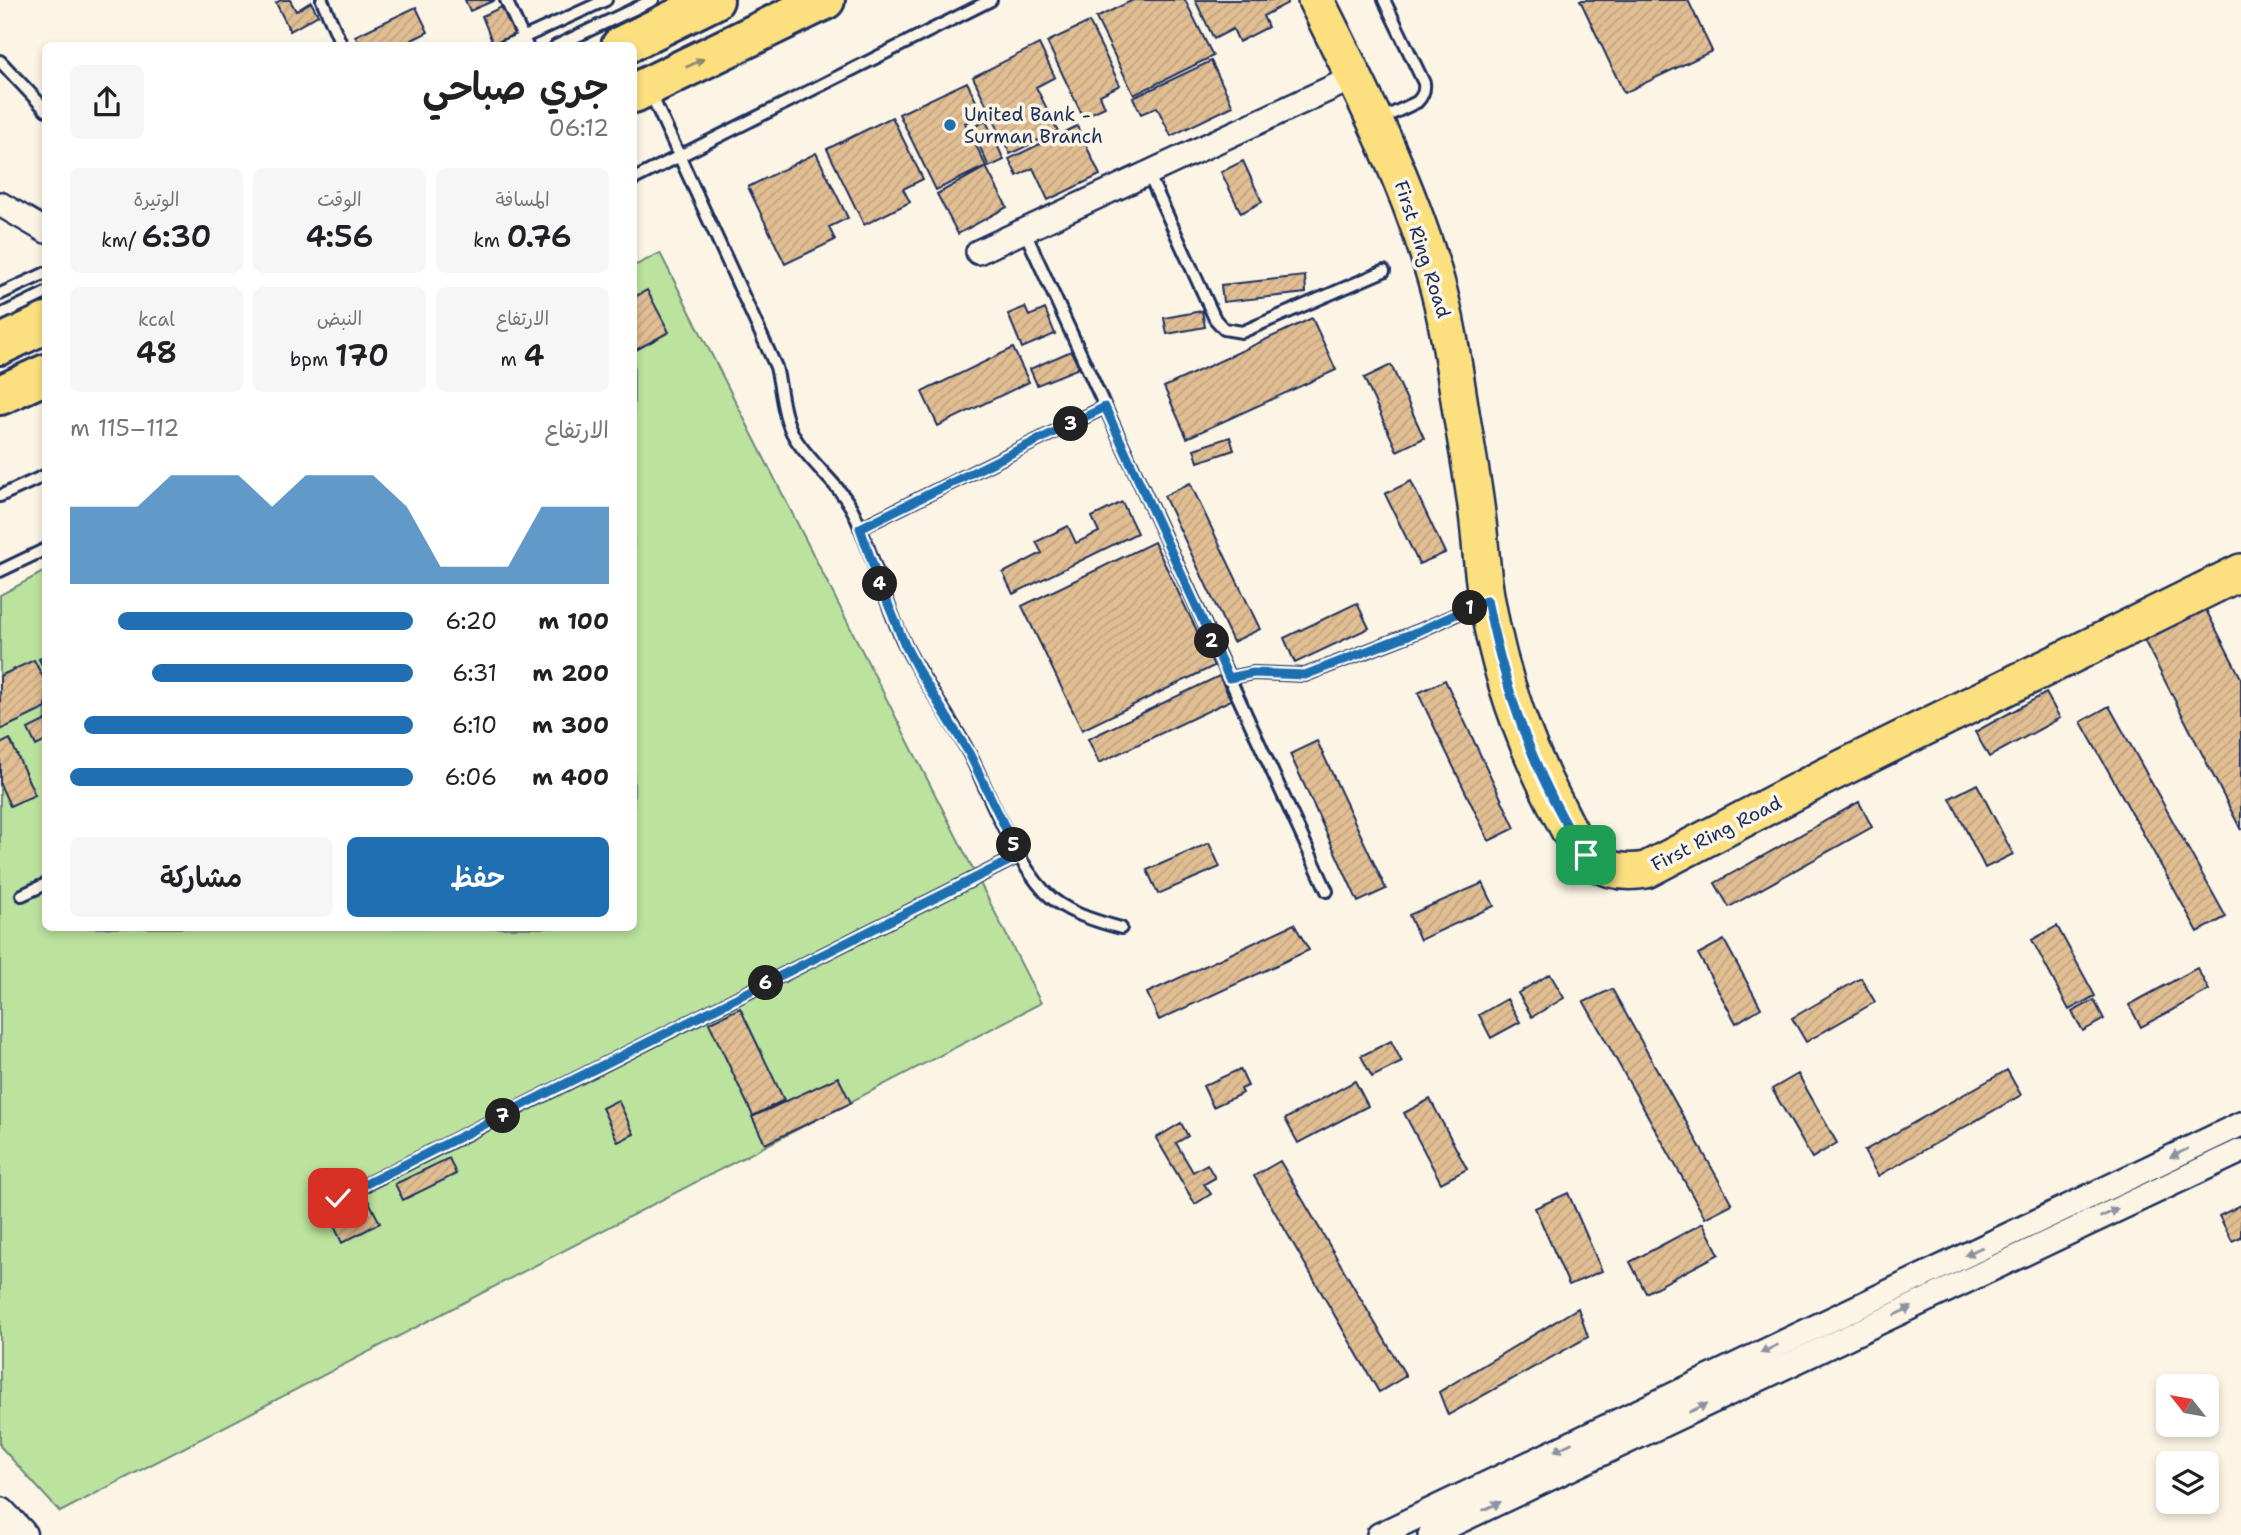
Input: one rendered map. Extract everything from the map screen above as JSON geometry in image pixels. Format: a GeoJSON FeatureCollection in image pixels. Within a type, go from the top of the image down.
{"type":"FeatureCollection","features":[{"type":"Feature","properties":{"kind":"highway"},"geometry":{"type":"LineString","coordinates":[[629,42],[714,0]]}},
{"type":"Feature","properties":{"kind":"highway"},"geometry":{"type":"LineString","coordinates":[[640,90],[825,0]]}},
{"type":"Feature","properties":{"kind":"highway"},"geometry":{"type":"LineString","coordinates":[[0,345],[42,325]]}},
{"type":"Feature","properties":{"kind":"highway"},"geometry":{"type":"LineString","coordinates":[[0,395],[42,376]]}},
{"type":"Feature","properties":{"kind":"main road","name":"First Ring Road"},"geometry":{"type":"LineString","coordinates":[[1316,0],[1375,122],[1421,230],[1448,328],[1487,600],[1498,651],[1516,714],[1539,771],[1580,847],[1594,862],[1613,870],[1646,870],[1824,777],[2241,572]]}},
{"type":"Feature","properties":{"kind":"main road"},"geometry":{"type":"LineString","coordinates":[[0,1514],[20,1535]]}},
{"type":"Feature","properties":{"kind":"street"},"geometry":{"type":"LineString","coordinates":[[978,252],[1354,78]]}},
{"type":"Feature","properties":{"kind":"street"},"geometry":{"type":"LineString","coordinates":[[0,204],[42,229]]}},
{"type":"Feature","properties":{"kind":"street"},"geometry":{"type":"LineString","coordinates":[[1379,1535],[2241,1124]]}},
{"type":"Feature","properties":{"kind":"street"},"geometry":{"type":"LineString","coordinates":[[1430,1535],[2241,1151]]}},
{"type":"Feature","properties":{"kind":"lane"},"geometry":{"type":"LineString","coordinates":[[322,0],[340,42]]}},
{"type":"Feature","properties":{"kind":"lane"},"geometry":{"type":"LineString","coordinates":[[506,0],[525,41],[606,0]]}},
{"type":"Feature","properties":{"kind":"lane"},"geometry":{"type":"LineString","coordinates":[[564,42],[653,0]]}},
{"type":"Feature","properties":{"kind":"lane"},"geometry":{"type":"LineString","coordinates":[[637,177],[991,0]]}},
{"type":"Feature","properties":{"kind":"lane"},"geometry":{"type":"LineString","coordinates":[[1375,122],[1417,102],[1424,89],[1424,83],[1384,0]]}},
{"type":"Feature","properties":{"kind":"lane"},"geometry":{"type":"LineString","coordinates":[[0,61],[42,106]]}},
{"type":"Feature","properties":{"kind":"lane"},"geometry":{"type":"LineString","coordinates":[[640,90],[679,156],[776,367],[783,405],[793,436],[853,510],[905,645],[969,753],[1019,856],[1045,892],[1060,904],[1084,916],[1121,928]]}},
{"type":"Feature","properties":{"kind":"lane"},"geometry":{"type":"LineString","coordinates":[[1148,173],[1216,319],[1224,330],[1242,332],[1384,271]]}},
{"type":"Feature","properties":{"kind":"lane"},"geometry":{"type":"LineString","coordinates":[[1024,230],[1327,891]]}},
{"type":"Feature","properties":{"kind":"lane"},"geometry":{"type":"LineString","coordinates":[[0,294],[42,275]]}},
{"type":"Feature","properties":{"kind":"lane"},"geometry":{"type":"LineString","coordinates":[[0,315],[42,295]]}},
{"type":"Feature","properties":{"kind":"lane"},"geometry":{"type":"LineString","coordinates":[[860,528],[1105,407]]}},
{"type":"Feature","properties":{"kind":"lane"},"geometry":{"type":"LineString","coordinates":[[0,496],[42,477]]}},
{"type":"Feature","properties":{"kind":"lane"},"geometry":{"type":"LineString","coordinates":[[0,571],[42,551]]}},
{"type":"Feature","properties":{"kind":"lane"},"geometry":{"type":"LineString","coordinates":[[1229,678],[1253,673],[1305,675],[1419,631],[1487,600]]}},
{"type":"Feature","properties":{"kind":"lane"},"geometry":{"type":"LineString","coordinates":[[338,1198],[1019,856]]}},
{"type":"Feature","properties":{"kind":"lane"},"geometry":{"type":"LineString","coordinates":[[22,895],[42,886]]}},
{"type":"Feature","properties":{"kind":"green space"},"geometry":{"type":"Polygon","coordinates":[[[660,253],[1041,1003],[60,1512],[0,1446],[0,595],[42,573],[42,931],[637,931],[637,264],[660,253]]]}},
{"type":"Feature","properties":{"kind":"building"},"geometry":{"type":"Polygon","coordinates":[[[290,0],[296,11],[311,2],[318,15],[290,31],[276,3],[290,0]]]}},
{"type":"Feature","properties":{"kind":"building"},"geometry":{"type":"Polygon","coordinates":[[[465,0],[495,0],[470,11],[465,0]]]}},
{"type":"Feature","properties":{"kind":"building"},"geometry":{"type":"Polygon","coordinates":[[[1133,0],[1185,0],[1213,56],[1134,95],[1096,18],[1133,0]]]}},
{"type":"Feature","properties":{"kind":"building"},"geometry":{"type":"Polygon","coordinates":[[[1195,0],[1286,0],[1288,3],[1263,16],[1268,27],[1239,42],[1233,29],[1214,39],[1195,0]]]}},
{"type":"Feature","properties":{"kind":"building"},"geometry":{"type":"Polygon","coordinates":[[[1580,0],[1688,0],[1712,51],[1624,93],[1580,0]]]}},
{"type":"Feature","properties":{"kind":"building"},"geometry":{"type":"Polygon","coordinates":[[[504,6],[516,34],[492,42],[482,16],[504,6]]]}},
{"type":"Feature","properties":{"kind":"building"},"geometry":{"type":"Polygon","coordinates":[[[416,7],[428,32],[408,42],[358,42],[355,36],[416,7]]]}},
{"type":"Feature","properties":{"kind":"building"},"geometry":{"type":"Polygon","coordinates":[[[1089,22],[1120,85],[1100,95],[1105,107],[1083,117],[1047,42],[1089,22]]]}},
{"type":"Feature","properties":{"kind":"building"},"geometry":{"type":"Polygon","coordinates":[[[1039,44],[1055,77],[1036,87],[1058,131],[1010,154],[973,77],[1039,44]]]}},
{"type":"Feature","properties":{"kind":"building"},"geometry":{"type":"Polygon","coordinates":[[[1211,61],[1233,106],[1171,136],[1157,107],[1141,114],[1133,98],[1211,61]]]}},
{"type":"Feature","properties":{"kind":"building"},"geometry":{"type":"Polygon","coordinates":[[[967,82],[982,114],[965,123],[986,166],[936,190],[899,114],[967,82]]]}},
{"type":"Feature","properties":{"kind":"building"},"geometry":{"type":"Polygon","coordinates":[[[892,117],[923,179],[903,189],[910,202],[864,225],[827,149],[892,117]]]}},
{"type":"Feature","properties":{"kind":"building"},"geometry":{"type":"Polygon","coordinates":[[[986,121],[1004,160],[989,167],[971,128],[986,121]]]}},
{"type":"Feature","properties":{"kind":"building"},"geometry":{"type":"Polygon","coordinates":[[[1077,126],[1100,175],[1048,200],[1033,168],[1017,176],[1009,159],[1077,126]]]}},
{"type":"Feature","properties":{"kind":"building"},"geometry":{"type":"Polygon","coordinates":[[[816,153],[848,218],[829,227],[835,240],[785,264],[748,187],[816,153]]]}},
{"type":"Feature","properties":{"kind":"building"},"geometry":{"type":"Polygon","coordinates":[[[1243,161],[1262,202],[1241,213],[1221,172],[1243,161]]]}},
{"type":"Feature","properties":{"kind":"building"},"geometry":{"type":"Polygon","coordinates":[[[986,167],[1007,207],[958,234],[937,194],[986,167]]]}},
{"type":"Feature","properties":{"kind":"building"},"geometry":{"type":"Polygon","coordinates":[[[1305,276],[1306,293],[1223,302],[1221,285],[1305,276]]]}},
{"type":"Feature","properties":{"kind":"building"},"geometry":{"type":"Polygon","coordinates":[[[647,290],[669,332],[637,349],[637,295],[647,290]]]}},
{"type":"Feature","properties":{"kind":"building"},"geometry":{"type":"Polygon","coordinates":[[[1025,307],[1029,316],[1045,309],[1055,334],[1022,348],[1008,314],[1025,307]]]}},
{"type":"Feature","properties":{"kind":"building"},"geometry":{"type":"Polygon","coordinates":[[[1202,311],[1205,327],[1167,334],[1164,318],[1202,311]]]}},
{"type":"Feature","properties":{"kind":"building"},"geometry":{"type":"Polygon","coordinates":[[[1312,318],[1336,370],[1187,438],[1164,387],[1312,318]]]}},
{"type":"Feature","properties":{"kind":"building"},"geometry":{"type":"Polygon","coordinates":[[[1013,348],[1029,382],[938,426],[922,392],[1013,348]]]}},
{"type":"Feature","properties":{"kind":"building"},"geometry":{"type":"Polygon","coordinates":[[[1071,351],[1079,368],[1037,385],[1030,369],[1071,351]]]}},
{"type":"Feature","properties":{"kind":"building"},"geometry":{"type":"Polygon","coordinates":[[[1391,365],[1424,438],[1397,451],[1364,378],[1391,365]]]}},
{"type":"Feature","properties":{"kind":"building"},"geometry":{"type":"Polygon","coordinates":[[[1230,437],[1234,450],[1198,462],[1194,449],[1230,437]]]}},
{"type":"Feature","properties":{"kind":"building"},"geometry":{"type":"Polygon","coordinates":[[[1411,481],[1445,553],[1419,564],[1385,494],[1411,481]]]}},
{"type":"Feature","properties":{"kind":"building"},"geometry":{"type":"Polygon","coordinates":[[[1190,483],[1260,629],[1233,642],[1164,496],[1190,483]]]}},
{"type":"Feature","properties":{"kind":"building"},"geometry":{"type":"Polygon","coordinates":[[[1122,502],[1137,533],[1013,594],[1003,573],[1042,553],[1036,542],[1068,526],[1076,543],[1099,532],[1092,517],[1122,502]]]}},
{"type":"Feature","properties":{"kind":"building"},"geometry":{"type":"Polygon","coordinates":[[[1154,542],[1214,666],[1082,730],[1022,606],[1154,542]]]}},
{"type":"Feature","properties":{"kind":"building"},"geometry":{"type":"Polygon","coordinates":[[[1357,603],[1369,628],[1295,663],[1284,638],[1357,603]]]}},
{"type":"Feature","properties":{"kind":"building"},"geometry":{"type":"Polygon","coordinates":[[[2203,604],[2241,678],[2241,830],[2143,638],[2203,604]]]}},
{"type":"Feature","properties":{"kind":"building"},"geometry":{"type":"Polygon","coordinates":[[[34,660],[42,675],[42,710],[0,730],[0,676],[34,660]]]}},
{"type":"Feature","properties":{"kind":"building"},"geometry":{"type":"Polygon","coordinates":[[[1219,676],[1231,700],[1099,763],[1088,739],[1219,676]]]}},
{"type":"Feature","properties":{"kind":"building"},"geometry":{"type":"Polygon","coordinates":[[[1445,680],[1515,828],[1489,841],[1418,693],[1445,680]]]}},
{"type":"Feature","properties":{"kind":"building"},"geometry":{"type":"Polygon","coordinates":[[[2046,693],[2060,718],[1989,757],[1975,732],[2046,693]]]}},
{"type":"Feature","properties":{"kind":"building"},"geometry":{"type":"Polygon","coordinates":[[[2109,706],[2226,917],[2198,932],[2081,722],[2109,706]]]}},
{"type":"Feature","properties":{"kind":"building"},"geometry":{"type":"Polygon","coordinates":[[[42,722],[42,743],[36,746],[28,729],[42,722]]]}},
{"type":"Feature","properties":{"kind":"building"},"geometry":{"type":"Polygon","coordinates":[[[10,739],[35,795],[10,806],[0,784],[0,744],[10,739]]]}},
{"type":"Feature","properties":{"kind":"building"},"geometry":{"type":"Polygon","coordinates":[[[1317,741],[1386,889],[1358,902],[1290,754],[1317,741]]]}},
{"type":"Feature","properties":{"kind":"building"},"geometry":{"type":"Polygon","coordinates":[[[1977,784],[2013,854],[1985,868],[1950,798],[1977,784]]]}},
{"type":"Feature","properties":{"kind":"building"},"geometry":{"type":"Polygon","coordinates":[[[1859,802],[1872,827],[1729,907],[1715,883],[1859,802]]]}},
{"type":"Feature","properties":{"kind":"building"},"geometry":{"type":"Polygon","coordinates":[[[1209,843],[1220,867],[1158,894],[1147,870],[1209,843]]]}},
{"type":"Feature","properties":{"kind":"building"},"geometry":{"type":"Polygon","coordinates":[[[1483,883],[1494,906],[1420,940],[1409,915],[1483,883]]]}},
{"type":"Feature","properties":{"kind":"building"},"geometry":{"type":"Polygon","coordinates":[[[1294,924],[1309,950],[1159,1020],[1147,993],[1294,924]]]}},
{"type":"Feature","properties":{"kind":"building"},"geometry":{"type":"Polygon","coordinates":[[[2057,926],[2095,996],[2069,1010],[2032,940],[2057,926]]]}},
{"type":"Feature","properties":{"kind":"building"},"geometry":{"type":"Polygon","coordinates":[[[1724,940],[1761,1008],[1736,1023],[1698,954],[1724,940]]]}},
{"type":"Feature","properties":{"kind":"building"},"geometry":{"type":"Polygon","coordinates":[[[2197,968],[2209,990],[2141,1027],[2129,1005],[2197,968]]]}},
{"type":"Feature","properties":{"kind":"building"},"geometry":{"type":"Polygon","coordinates":[[[1550,974],[1564,998],[1532,1017],[1518,993],[1550,974]]]}},
{"type":"Feature","properties":{"kind":"building"},"geometry":{"type":"Polygon","coordinates":[[[1861,978],[1875,1002],[1806,1042],[1792,1018],[1861,978]]]}},
{"type":"Feature","properties":{"kind":"building"},"geometry":{"type":"Polygon","coordinates":[[[1612,989],[1732,1204],[1705,1218],[1584,1002],[1612,989]]]}},
{"type":"Feature","properties":{"kind":"building"},"geometry":{"type":"Polygon","coordinates":[[[1507,999],[1520,1022],[1491,1038],[1479,1015],[1507,999]]]}},
{"type":"Feature","properties":{"kind":"building"},"geometry":{"type":"Polygon","coordinates":[[[2094,1000],[2104,1019],[2083,1031],[2072,1012],[2094,1000]]]}},
{"type":"Feature","properties":{"kind":"building"},"geometry":{"type":"Polygon","coordinates":[[[740,1008],[784,1100],[753,1116],[709,1023],[740,1008]]]}},
{"type":"Feature","properties":{"kind":"building"},"geometry":{"type":"Polygon","coordinates":[[[1391,1041],[1402,1062],[1372,1077],[1361,1056],[1391,1041]]]}},
{"type":"Feature","properties":{"kind":"building"},"geometry":{"type":"Polygon","coordinates":[[[1240,1069],[1248,1086],[1241,1089],[1243,1093],[1213,1107],[1203,1086],[1240,1069]]]}},
{"type":"Feature","properties":{"kind":"building"},"geometry":{"type":"Polygon","coordinates":[[[2007,1070],[2021,1095],[1878,1176],[1864,1151],[2007,1070]]]}},
{"type":"Feature","properties":{"kind":"building"},"geometry":{"type":"Polygon","coordinates":[[[1798,1074],[1837,1143],[1812,1158],[1772,1089],[1798,1074]]]}},
{"type":"Feature","properties":{"kind":"building"},"geometry":{"type":"Polygon","coordinates":[[[838,1077],[851,1103],[765,1144],[752,1117],[838,1077]]]}},
{"type":"Feature","properties":{"kind":"building"},"geometry":{"type":"Polygon","coordinates":[[[1355,1081],[1368,1106],[1298,1143],[1285,1119],[1355,1081]]]}},
{"type":"Feature","properties":{"kind":"building"},"geometry":{"type":"Polygon","coordinates":[[[1430,1099],[1467,1169],[1441,1183],[1404,1113],[1430,1099]]]}},
{"type":"Feature","properties":{"kind":"building"},"geometry":{"type":"Polygon","coordinates":[[[618,1100],[634,1134],[618,1142],[602,1108],[618,1100]]]}},
{"type":"Feature","properties":{"kind":"building"},"geometry":{"type":"Polygon","coordinates":[[[1181,1123],[1188,1136],[1176,1143],[1193,1172],[1207,1164],[1215,1178],[1204,1184],[1211,1194],[1195,1204],[1156,1138],[1181,1123]]]}},
{"type":"Feature","properties":{"kind":"building"},"geometry":{"type":"Polygon","coordinates":[[[449,1158],[456,1174],[403,1200],[395,1184],[449,1158]]]}},
{"type":"Feature","properties":{"kind":"building"},"geometry":{"type":"Polygon","coordinates":[[[1280,1161],[1406,1376],[1379,1392],[1254,1176],[1280,1161]]]}},
{"type":"Feature","properties":{"kind":"building"},"geometry":{"type":"Polygon","coordinates":[[[1568,1193],[1602,1271],[1569,1285],[1535,1208],[1568,1193]]]}},
{"type":"Feature","properties":{"kind":"building"},"geometry":{"type":"Polygon","coordinates":[[[366,1196],[380,1223],[342,1243],[329,1215],[366,1196]]]}},
{"type":"Feature","properties":{"kind":"building"},"geometry":{"type":"Polygon","coordinates":[[[2241,1205],[2241,1237],[2232,1241],[2219,1216],[2241,1205]]]}},
{"type":"Feature","properties":{"kind":"building"},"geometry":{"type":"Polygon","coordinates":[[[1703,1223],[1719,1254],[1646,1293],[1630,1262],[1703,1223]]]}},
{"type":"Feature","properties":{"kind":"building"},"geometry":{"type":"Polygon","coordinates":[[[1578,1308],[1588,1337],[1448,1415],[1439,1392],[1578,1308]]]}},
{"type":"Feature","properties":{"kind":"place","name":"United Bank - Surman Branch"},"geometry":{"type":"Point","coordinates":[950,125]}},
{"type":"Feature","properties":{"kind":"route"},"geometry":{"type":"LineString","coordinates":[[338,1198],[1019,856],[969,753],[905,645],[860,528],[1105,407],[1229,678],[1253,673],[1305,675],[1419,631],[1487,600],[1504,676],[1529,748],[1561,815],[1586,855]]}}]}
